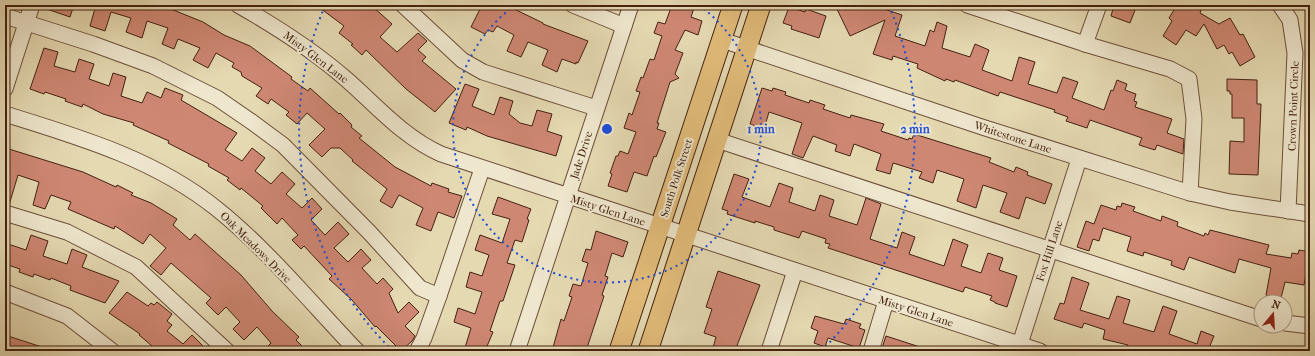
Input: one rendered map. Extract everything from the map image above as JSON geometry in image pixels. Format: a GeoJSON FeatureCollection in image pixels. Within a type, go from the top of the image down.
{"type":"FeatureCollection","features":[{"type":"Feature","properties":{"kind":"main road","name":"South Polk Street"},"geometry":{"type":"LineString","coordinates":[[619,351],[733,5]]}},
{"type":"Feature","properties":{"kind":"main road"},"geometry":{"type":"LineString","coordinates":[[648,351],[684,236],[761,5]]}},
{"type":"Feature","properties":{"kind":"street"},"geometry":{"type":"LineString","coordinates":[[5,88],[32,5]]}},
{"type":"Feature","properties":{"kind":"street","name":"Misty Glen Lane"},"geometry":{"type":"LineString","coordinates":[[238,5],[264,20],[345,78],[405,134],[424,147],[482,169],[684,236],[1040,351]]}},
{"type":"Feature","properties":{"kind":"street"},"geometry":{"type":"LineString","coordinates":[[403,5],[462,60],[484,72],[596,108]]}},
{"type":"Feature","properties":{"kind":"street"},"geometry":{"type":"LineString","coordinates":[[573,5],[624,26]]}},
{"type":"Feature","properties":{"kind":"street","name":"Jade Drive"},"geometry":{"type":"LineString","coordinates":[[517,351],[631,5]]}},
{"type":"Feature","properties":{"kind":"street"},"geometry":{"type":"LineString","coordinates":[[967,5],[1086,44],[1170,69],[1189,80],[1194,119],[1190,193]]}},
{"type":"Feature","properties":{"kind":"street"},"geometry":{"type":"LineString","coordinates":[[1086,44],[1099,5]]}},
{"type":"Feature","properties":{"kind":"street","name":"Crown Point Circle"},"geometry":{"type":"LineString","coordinates":[[1280,5],[1290,20],[1295,53],[1288,211]]}},
{"type":"Feature","properties":{"kind":"street"},"geometry":{"type":"LineString","coordinates":[[5,16],[93,44],[153,66],[216,98],[252,122],[282,145],[370,233],[420,288],[439,296]]}},
{"type":"Feature","properties":{"kind":"street","name":"Whitestone Lane"},"geometry":{"type":"LineString","coordinates":[[722,40],[1079,159],[1190,193],[1230,202],[1310,214]]}},
{"type":"Feature","properties":{"kind":"street","name":"Oak Meadows Drive"},"geometry":{"type":"LineString","coordinates":[[5,114],[113,150],[175,180],[216,208],[252,241],[357,351]]}},
{"type":"Feature","properties":{"kind":"street"},"geometry":{"type":"LineString","coordinates":[[717,140],[1049,251],[1253,316]]}},
{"type":"Feature","properties":{"kind":"street","name":"Fox Hill Lane"},"geometry":{"type":"LineString","coordinates":[[1020,344],[1079,159]]}},
{"type":"Feature","properties":{"kind":"street"},"geometry":{"type":"LineString","coordinates":[[417,351],[424,338],[439,296],[482,169]]}},
{"type":"Feature","properties":{"kind":"street"},"geometry":{"type":"LineString","coordinates":[[5,213],[67,232],[136,267],[227,351]]}},
{"type":"Feature","properties":{"kind":"street"},"geometry":{"type":"LineString","coordinates":[[769,351],[795,271]]}},
{"type":"Feature","properties":{"kind":"street"},"geometry":{"type":"LineString","coordinates":[[5,292],[66,316],[112,351]]}},
{"type":"Feature","properties":{"kind":"street"},"geometry":{"type":"LineString","coordinates":[[871,351],[886,301]]}},
{"type":"Feature","properties":{"kind":"street"},"geometry":{"type":"LineString","coordinates":[[1293,324],[1310,326]]}},
{"type":"Feature","properties":{"kind":"building"},"geometry":{"type":"Polygon","coordinates":[[[41,5],[74,5],[70,17],[41,7],[41,5]]]}},
{"type":"Feature","properties":{"kind":"building"},"geometry":{"type":"Polygon","coordinates":[[[96,5],[161,5],[203,22],[224,35],[250,46],[292,77],[291,79],[308,91],[310,88],[339,114],[340,113],[352,125],[351,127],[362,136],[359,138],[395,167],[431,186],[432,183],[449,189],[448,192],[462,196],[454,218],[438,212],[431,231],[416,225],[423,208],[399,195],[392,208],[380,201],[387,189],[352,161],[353,160],[340,148],[331,148],[322,157],[309,145],[325,129],[307,113],[297,124],[286,115],[289,112],[271,99],[268,104],[256,96],[262,88],[242,76],[241,72],[232,67],[234,63],[216,53],[208,68],[193,60],[200,48],[178,39],[174,49],[162,44],[168,28],[147,21],[142,38],[126,32],[131,18],[111,12],[105,31],[90,26],[96,5]]]}},
{"type":"Feature","properties":{"kind":"building"},"geometry":{"type":"Polygon","coordinates":[[[316,5],[371,5],[392,24],[380,37],[397,52],[418,33],[427,41],[418,50],[426,57],[422,61],[456,89],[435,112],[406,89],[366,50],[362,55],[351,45],[353,44],[339,33],[344,26],[316,5]]]}},
{"type":"Feature","properties":{"kind":"building"},"geometry":{"type":"Polygon","coordinates":[[[482,5],[506,5],[543,24],[588,41],[578,63],[576,62],[576,64],[562,59],[557,72],[542,65],[548,50],[528,42],[521,57],[507,51],[514,35],[497,26],[493,32],[488,30],[485,34],[471,27],[482,5]]]}},
{"type":"Feature","properties":{"kind":"building"},"geometry":{"type":"Polygon","coordinates":[[[672,5],[695,5],[691,17],[702,21],[698,35],[685,30],[675,50],[683,53],[675,74],[679,78],[670,82],[657,123],[659,123],[657,129],[666,132],[656,157],[654,156],[647,176],[634,172],[627,192],[608,186],[612,174],[610,173],[616,156],[618,156],[620,151],[628,154],[636,132],[624,128],[629,113],[632,115],[640,92],[636,91],[641,77],[643,78],[650,59],[654,60],[662,36],[654,33],[658,22],[665,24],[672,5]]]}},
{"type":"Feature","properties":{"kind":"building"},"geometry":{"type":"Polygon","coordinates":[[[835,5],[882,5],[881,8],[902,15],[895,36],[925,46],[930,30],[934,32],[937,22],[947,26],[942,48],[970,57],[975,44],[989,50],[982,70],[1012,81],[1019,57],[1035,62],[1028,84],[1057,93],[1063,77],[1078,82],[1072,98],[1104,110],[1111,90],[1113,91],[1117,80],[1127,84],[1125,90],[1136,94],[1134,101],[1137,102],[1135,107],[1172,119],[1167,133],[1184,139],[1183,154],[1157,145],[1155,150],[1139,145],[1142,138],[1090,120],[1087,128],[1066,121],[1068,117],[1054,112],[1055,110],[1000,92],[998,96],[955,80],[954,82],[946,79],[945,81],[917,68],[918,64],[893,56],[892,60],[873,54],[885,20],[850,36],[835,5]]]}},
{"type":"Feature","properties":{"kind":"building"},"geometry":{"type":"Polygon","coordinates":[[[1114,5],[1137,5],[1130,23],[1111,16],[1114,5]]]}},
{"type":"Feature","properties":{"kind":"building"},"geometry":{"type":"Polygon","coordinates":[[[1177,5],[1192,5],[1201,10],[1200,13],[1219,24],[1230,18],[1240,35],[1243,34],[1255,57],[1240,66],[1232,52],[1229,54],[1224,45],[1217,49],[1204,24],[1196,36],[1186,30],[1176,45],[1163,36],[1172,21],[1169,18],[1177,5]]]}},
{"type":"Feature","properties":{"kind":"building"},"geometry":{"type":"Polygon","coordinates":[[[789,7],[805,12],[806,9],[826,16],[819,38],[791,29],[792,26],[783,23],[789,7]]]}},
{"type":"Feature","properties":{"kind":"building"},"geometry":{"type":"Polygon","coordinates":[[[44,48],[58,52],[54,66],[75,72],[79,59],[94,64],[89,79],[109,86],[113,73],[126,77],[121,96],[142,103],[147,92],[161,98],[165,88],[183,95],[181,100],[237,133],[225,150],[242,161],[252,148],[265,158],[255,171],[271,184],[282,172],[295,184],[286,194],[302,208],[312,198],[322,209],[311,220],[325,235],[338,222],[349,234],[334,248],[348,262],[361,249],[371,260],[362,268],[377,284],[383,278],[393,289],[389,293],[398,313],[409,302],[419,312],[405,326],[415,336],[412,341],[401,351],[376,326],[375,327],[352,300],[329,279],[332,276],[304,246],[301,249],[292,240],[298,235],[282,218],[277,224],[261,208],[263,206],[241,188],[240,190],[227,180],[229,178],[208,166],[209,164],[168,143],[169,141],[133,125],[134,123],[103,114],[83,104],[82,107],[65,101],[66,99],[30,89],[44,48]]]}},
{"type":"Feature","properties":{"kind":"building"},"geometry":{"type":"Polygon","coordinates":[[[1227,79],[1257,80],[1257,104],[1261,104],[1258,175],[1229,174],[1230,141],[1244,142],[1244,118],[1232,118],[1232,94],[1230,94],[1230,91],[1227,91],[1227,79]]]}},
{"type":"Feature","properties":{"kind":"building"},"geometry":{"type":"Polygon","coordinates":[[[465,84],[479,89],[472,106],[494,115],[500,97],[513,101],[509,114],[520,123],[532,126],[537,110],[552,114],[547,131],[562,136],[556,156],[487,136],[467,127],[466,130],[449,123],[465,84]]]}},
{"type":"Feature","properties":{"kind":"building"},"geometry":{"type":"Polygon","coordinates":[[[762,88],[772,91],[773,88],[786,92],[785,95],[809,103],[810,100],[825,105],[823,109],[850,118],[851,115],[884,124],[881,131],[908,140],[909,138],[912,139],[914,134],[991,158],[989,162],[1014,172],[1016,167],[1028,172],[1027,175],[1052,184],[1045,204],[1026,197],[1019,219],[1000,212],[1007,193],[983,185],[976,208],[957,201],[964,179],[937,170],[933,183],[919,178],[922,172],[893,163],[890,174],[876,170],[881,154],[854,144],[850,156],[835,151],[837,145],[813,136],[803,158],[792,154],[802,123],[769,112],[764,129],[750,124],[762,88]]]}},
{"type":"Feature","properties":{"kind":"building"},"geometry":{"type":"Polygon","coordinates":[[[9,149],[83,172],[116,187],[117,185],[133,193],[131,195],[151,203],[177,219],[173,225],[190,240],[195,234],[241,275],[272,311],[299,337],[296,340],[307,351],[263,351],[271,343],[257,327],[244,340],[233,329],[240,322],[226,307],[218,315],[206,303],[211,298],[171,263],[161,275],[150,266],[166,248],[150,234],[143,244],[115,226],[114,229],[68,209],[71,202],[51,195],[45,209],[33,205],[39,182],[18,175],[9,205],[5,204],[5,161],[9,149]]]}},
{"type":"Feature","properties":{"kind":"building"},"geometry":{"type":"Polygon","coordinates":[[[734,174],[749,179],[742,197],[770,207],[779,183],[793,188],[789,202],[815,211],[820,195],[834,200],[829,216],[857,225],[866,198],[881,204],[870,239],[897,248],[902,232],[915,237],[909,254],[944,266],[953,239],[968,245],[961,266],[981,273],[988,253],[1003,258],[999,270],[1017,276],[1007,307],[990,300],[992,296],[965,287],[963,292],[828,248],[830,244],[825,243],[826,239],[802,231],[799,238],[774,230],[774,227],[755,221],[755,223],[727,214],[728,211],[722,209],[734,174]]]}},
{"type":"Feature","properties":{"kind":"building"},"geometry":{"type":"Polygon","coordinates":[[[498,197],[531,209],[527,219],[529,220],[522,242],[515,240],[507,263],[515,265],[503,301],[500,301],[490,331],[493,332],[485,351],[464,351],[471,328],[454,322],[458,308],[475,314],[482,292],[466,287],[470,272],[482,276],[489,255],[475,250],[480,235],[502,243],[510,219],[492,214],[498,197]]]}},
{"type":"Feature","properties":{"kind":"building"},"geometry":{"type":"Polygon","coordinates":[[[1122,203],[1135,207],[1133,211],[1161,221],[1162,216],[1178,222],[1177,226],[1204,236],[1205,233],[1208,235],[1210,230],[1269,245],[1266,254],[1291,258],[1292,253],[1298,254],[1299,250],[1310,252],[1304,285],[1285,282],[1282,294],[1266,294],[1271,268],[1239,259],[1235,273],[1189,257],[1184,270],[1171,265],[1172,261],[1144,252],[1143,256],[1127,251],[1131,237],[1103,228],[1099,241],[1093,239],[1089,251],[1077,247],[1086,221],[1094,224],[1101,205],[1116,210],[1117,206],[1121,207],[1122,203]]]}},
{"type":"Feature","properties":{"kind":"building"},"geometry":{"type":"Polygon","coordinates":[[[596,231],[628,242],[623,257],[612,253],[605,276],[608,277],[602,295],[604,296],[586,351],[552,351],[561,319],[564,321],[572,297],[569,296],[573,284],[581,286],[588,263],[582,261],[586,249],[591,250],[596,231]]]}},
{"type":"Feature","properties":{"kind":"building"},"geometry":{"type":"Polygon","coordinates":[[[31,235],[48,241],[43,256],[67,264],[72,249],[87,255],[82,267],[119,281],[105,303],[70,290],[71,286],[51,278],[50,280],[34,274],[33,277],[19,272],[20,269],[5,264],[5,243],[26,250],[31,235]]]}},
{"type":"Feature","properties":{"kind":"building"},"geometry":{"type":"Polygon","coordinates":[[[718,271],[760,285],[735,351],[712,351],[716,337],[704,333],[712,309],[706,307],[718,271]]]}},
{"type":"Feature","properties":{"kind":"building"},"geometry":{"type":"Polygon","coordinates":[[[1072,277],[1089,283],[1080,310],[1109,319],[1117,296],[1130,300],[1123,323],[1154,332],[1163,306],[1177,311],[1169,334],[1197,344],[1201,331],[1214,336],[1209,348],[1212,349],[1212,351],[1140,351],[1127,347],[1128,345],[1103,339],[1105,330],[1084,323],[1082,328],[1054,319],[1060,303],[1064,304],[1072,277]]]}},
{"type":"Feature","properties":{"kind":"building"},"geometry":{"type":"Polygon","coordinates":[[[127,292],[148,306],[151,303],[154,305],[157,302],[172,314],[167,321],[172,325],[167,331],[183,344],[192,335],[208,351],[158,351],[139,335],[140,334],[109,313],[127,292]]]}},
{"type":"Feature","properties":{"kind":"building"},"geometry":{"type":"Polygon","coordinates":[[[815,316],[844,324],[846,319],[861,324],[859,328],[865,330],[859,348],[828,338],[825,347],[814,343],[818,331],[811,328],[815,316]]]}},
{"type":"Feature","properties":{"kind":"building"},"geometry":{"type":"Polygon","coordinates":[[[5,335],[48,349],[48,351],[5,351],[5,335]]]}},
{"type":"Feature","properties":{"kind":"building"},"geometry":{"type":"Polygon","coordinates":[[[886,336],[926,349],[926,351],[881,351],[886,336]]]}}]}
